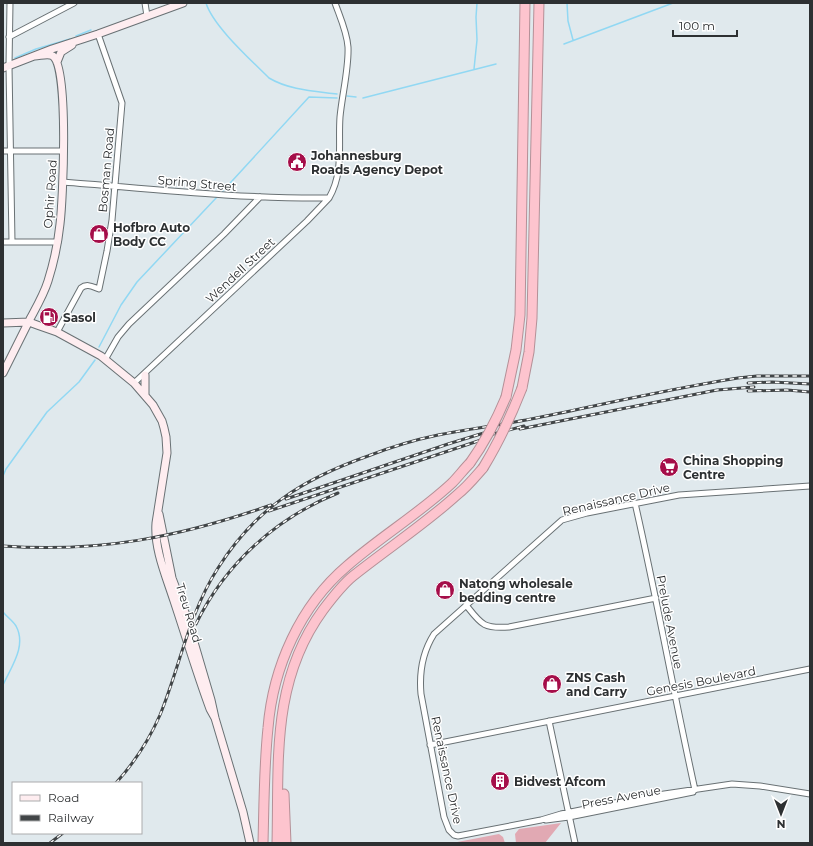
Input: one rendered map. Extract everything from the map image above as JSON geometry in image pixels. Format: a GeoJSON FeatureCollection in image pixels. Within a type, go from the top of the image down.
{"type":"FeatureCollection","features":[{"type":"Feature","properties":{"kind":"highway"},"geometry":{"type":"LineString","coordinates":[[263,843],[268,728],[272,697],[290,642],[303,617],[323,590],[346,566],[452,483],[470,463],[482,445],[495,423],[506,397],[519,329],[525,3]]}},
{"type":"Feature","properties":{"kind":"highway"},"geometry":{"type":"LineString","coordinates":[[278,843],[280,730],[284,698],[295,661],[315,622],[332,598],[352,577],[459,494],[483,468],[512,415],[522,388],[528,358],[531,325],[539,3]]}},
{"type":"Feature","properties":{"kind":"highway"},"geometry":{"type":"LineString","coordinates":[[280,730],[282,741],[286,843]]}},
{"type":"Feature","properties":{"kind":"street"},"geometry":{"type":"LineString","coordinates":[[10,3],[10,37],[6,67],[12,242]]}},
{"type":"Feature","properties":{"kind":"street"},"geometry":{"type":"LineString","coordinates":[[10,37],[74,3]]}},
{"type":"Feature","properties":{"kind":"street"},"geometry":{"type":"LineString","coordinates":[[145,3],[147,16]]}},
{"type":"Feature","properties":{"kind":"street"},"geometry":{"type":"LineString","coordinates":[[6,67],[66,44],[183,3]]}},
{"type":"Feature","properties":{"kind":"street","name":"Wendell Street"},"geometry":{"type":"LineString","coordinates":[[135,384],[307,221],[329,198],[337,181],[339,170],[340,127],[348,48],[345,30],[335,3]]}},
{"type":"Feature","properties":{"kind":"street","name":"Bosman Road"},"geometry":{"type":"LineString","coordinates":[[57,332],[81,288],[88,285],[99,289],[107,251],[115,186],[122,103],[98,34]]}},
{"type":"Feature","properties":{"kind":"street"},"geometry":{"type":"LineString","coordinates":[[35,56],[50,55],[57,62],[61,52],[79,40]]}},
{"type":"Feature","properties":{"kind":"street","name":"Ophir Road"},"geometry":{"type":"LineString","coordinates":[[3,373],[46,288],[58,242],[62,205],[64,151],[63,106],[57,62]]}},
{"type":"Feature","properties":{"kind":"street"},"geometry":{"type":"LineString","coordinates":[[3,151],[64,151]]}},
{"type":"Feature","properties":{"kind":"street","name":"Spring Street"},"geometry":{"type":"LineString","coordinates":[[63,182],[224,196],[260,198],[329,198]]}},
{"type":"Feature","properties":{"kind":"street"},"geometry":{"type":"LineString","coordinates":[[104,357],[129,324],[260,198]]}},
{"type":"Feature","properties":{"kind":"street"},"geometry":{"type":"LineString","coordinates":[[3,242],[58,242]]}},
{"type":"Feature","properties":{"kind":"street"},"geometry":{"type":"LineString","coordinates":[[3,323],[29,322]]}},
{"type":"Feature","properties":{"kind":"street","name":"Treu Road"},"geometry":{"type":"LineString","coordinates":[[29,322],[57,332],[104,357],[135,384],[145,395],[162,421],[166,437],[167,453],[158,512],[172,578],[194,641],[211,700],[214,718],[244,812],[250,843]]}},
{"type":"Feature","properties":{"kind":"street","name":"Wendell Street"},"geometry":{"type":"LineString","coordinates":[[135,384],[163,356]]}},
{"type":"Feature","properties":{"kind":"street"},"geometry":{"type":"LineString","coordinates":[[145,375],[145,395]]}},
{"type":"Feature","properties":{"kind":"street","name":"Renaissance Drive"},"geometry":{"type":"LineString","coordinates":[[450,833],[444,817],[421,694],[420,680],[424,655],[434,634],[555,524],[572,516],[693,493],[810,486]]}},
{"type":"Feature","properties":{"kind":"street","name":"Prelude Avenue"},"geometry":{"type":"LineString","coordinates":[[635,503],[656,598],[694,790]]}},
{"type":"Feature","properties":{"kind":"street"},"geometry":{"type":"LineString","coordinates":[[466,605],[480,623],[488,627],[496,628],[516,626],[656,598]]}},
{"type":"Feature","properties":{"kind":"street","name":"Genesis Boulevard"},"geometry":{"type":"LineString","coordinates":[[430,745],[810,669]]}},
{"type":"Feature","properties":{"kind":"street"},"geometry":{"type":"LineString","coordinates":[[549,721],[575,843]]}},
{"type":"Feature","properties":{"kind":"street","name":"Press Avenue"},"geometry":{"type":"LineString","coordinates":[[450,833],[458,836],[703,788],[742,784],[810,794]]}},
{"type":"Feature","properties":{"kind":"street","name":"Press Avenue"},"geometry":{"type":"LineString","coordinates":[[541,820],[563,818],[569,815],[582,814],[661,796]]}},
{"type":"Feature","properties":{"kind":"street"},"geometry":{"type":"LineString","coordinates":[[572,827],[574,821],[582,814]]}},
{"type":"Feature","properties":{"kind":"street"},"geometry":{"type":"LineString","coordinates":[[563,818],[572,827]]}},
{"type":"Feature","properties":{"kind":"shaded area"},"geometry":{"type":"Polygon","coordinates":[[[561,823],[545,843],[516,843],[515,834],[519,829],[561,823]]]}},
{"type":"Feature","properties":{"kind":"shaded area"},"geometry":{"type":"Polygon","coordinates":[[[499,834],[503,837],[505,843],[452,843],[499,834]]]}},
{"type":"Feature","properties":{"kind":"waterway"},"geometry":{"type":"LineString","coordinates":[[206,3],[216,22],[224,32],[269,78],[293,88],[337,94]]}},
{"type":"Feature","properties":{"kind":"waterway"},"geometry":{"type":"LineString","coordinates":[[474,69],[477,40],[477,3]]}},
{"type":"Feature","properties":{"kind":"waterway"},"geometry":{"type":"LineString","coordinates":[[567,3],[568,21],[573,40]]}},
{"type":"Feature","properties":{"kind":"waterway"},"geometry":{"type":"LineString","coordinates":[[564,44],[673,3]]}},
{"type":"Feature","properties":{"kind":"waterway"},"geometry":{"type":"LineString","coordinates":[[76,36],[91,30]]}},
{"type":"Feature","properties":{"kind":"waterway"},"geometry":{"type":"LineString","coordinates":[[15,58],[36,49],[70,39]]}},
{"type":"Feature","properties":{"kind":"waterway"},"geometry":{"type":"LineString","coordinates":[[363,98],[496,64]]}},
{"type":"Feature","properties":{"kind":"waterway"},"geometry":{"type":"LineString","coordinates":[[347,96],[356,97]]}},
{"type":"Feature","properties":{"kind":"waterway"},"geometry":{"type":"LineString","coordinates":[[221,193],[309,97],[337,98]]}},
{"type":"Feature","properties":{"kind":"waterway"},"geometry":{"type":"LineString","coordinates":[[99,347],[121,305],[137,282],[217,197]]}},
{"type":"Feature","properties":{"kind":"waterway"},"geometry":{"type":"LineString","coordinates":[[3,476],[6,469],[47,412],[79,382],[95,360]]}},
{"type":"Feature","properties":{"kind":"waterway"},"geometry":{"type":"LineString","coordinates":[[3,612],[16,626],[20,641],[14,664],[3,685]]}},
{"type":"Feature","properties":{"kind":"railway"},"geometry":{"type":"LineString","coordinates":[[117,782],[141,751],[156,724],[192,621],[208,585],[218,568],[248,528],[265,512],[302,486],[344,465],[411,441],[438,435],[531,419],[712,382],[757,376],[810,376]]}},
{"type":"Feature","properties":{"kind":"railway"},"geometry":{"type":"LineString","coordinates":[[748,383],[772,382],[810,384]]}},
{"type":"Feature","properties":{"kind":"railway"},"geometry":{"type":"LineString","coordinates":[[520,429],[717,390],[754,387]]}},
{"type":"Feature","properties":{"kind":"railway"},"geometry":{"type":"LineString","coordinates":[[748,391],[787,390],[810,392]]}},
{"type":"Feature","properties":{"kind":"railway"},"geometry":{"type":"LineString","coordinates":[[482,437],[524,426]]}},
{"type":"Feature","properties":{"kind":"railway"},"geometry":{"type":"LineString","coordinates":[[286,499],[487,432]]}},
{"type":"Feature","properties":{"kind":"railway"},"geometry":{"type":"LineString","coordinates":[[269,511],[487,438]]}},
{"type":"Feature","properties":{"kind":"railway"},"geometry":{"type":"LineString","coordinates":[[196,624],[208,602],[222,582],[237,563],[255,545],[273,530],[294,516],[315,503],[338,493]]}},
{"type":"Feature","properties":{"kind":"railway"},"geometry":{"type":"LineString","coordinates":[[3,546],[39,548],[73,547],[106,545],[139,540],[204,526],[271,505]]}},
{"type":"Feature","properties":{"kind":"railway"},"geometry":{"type":"LineString","coordinates":[[50,843],[62,834]]}},
{"type":"Feature","properties":{"kind":"place","name":"Johannesburg Roads Agency Depot"},"geometry":{"type":"Point","coordinates":[297,162]}},
{"type":"Feature","properties":{"kind":"place","name":"Hofbro Auto Body CC"},"geometry":{"type":"Point","coordinates":[99,234]}},
{"type":"Feature","properties":{"kind":"place","name":"Sasol"},"geometry":{"type":"Point","coordinates":[49,317]}},
{"type":"Feature","properties":{"kind":"place","name":"China Shopping Centre"},"geometry":{"type":"Point","coordinates":[669,467]}},
{"type":"Feature","properties":{"kind":"place","name":"Natong wholesale bedding centre"},"geometry":{"type":"Point","coordinates":[445,590]}},
{"type":"Feature","properties":{"kind":"place","name":"ZNS Cash and Carry"},"geometry":{"type":"Point","coordinates":[552,684]}},
{"type":"Feature","properties":{"kind":"place","name":"Bidvest Afcom"},"geometry":{"type":"Point","coordinates":[500,781]}}]}
